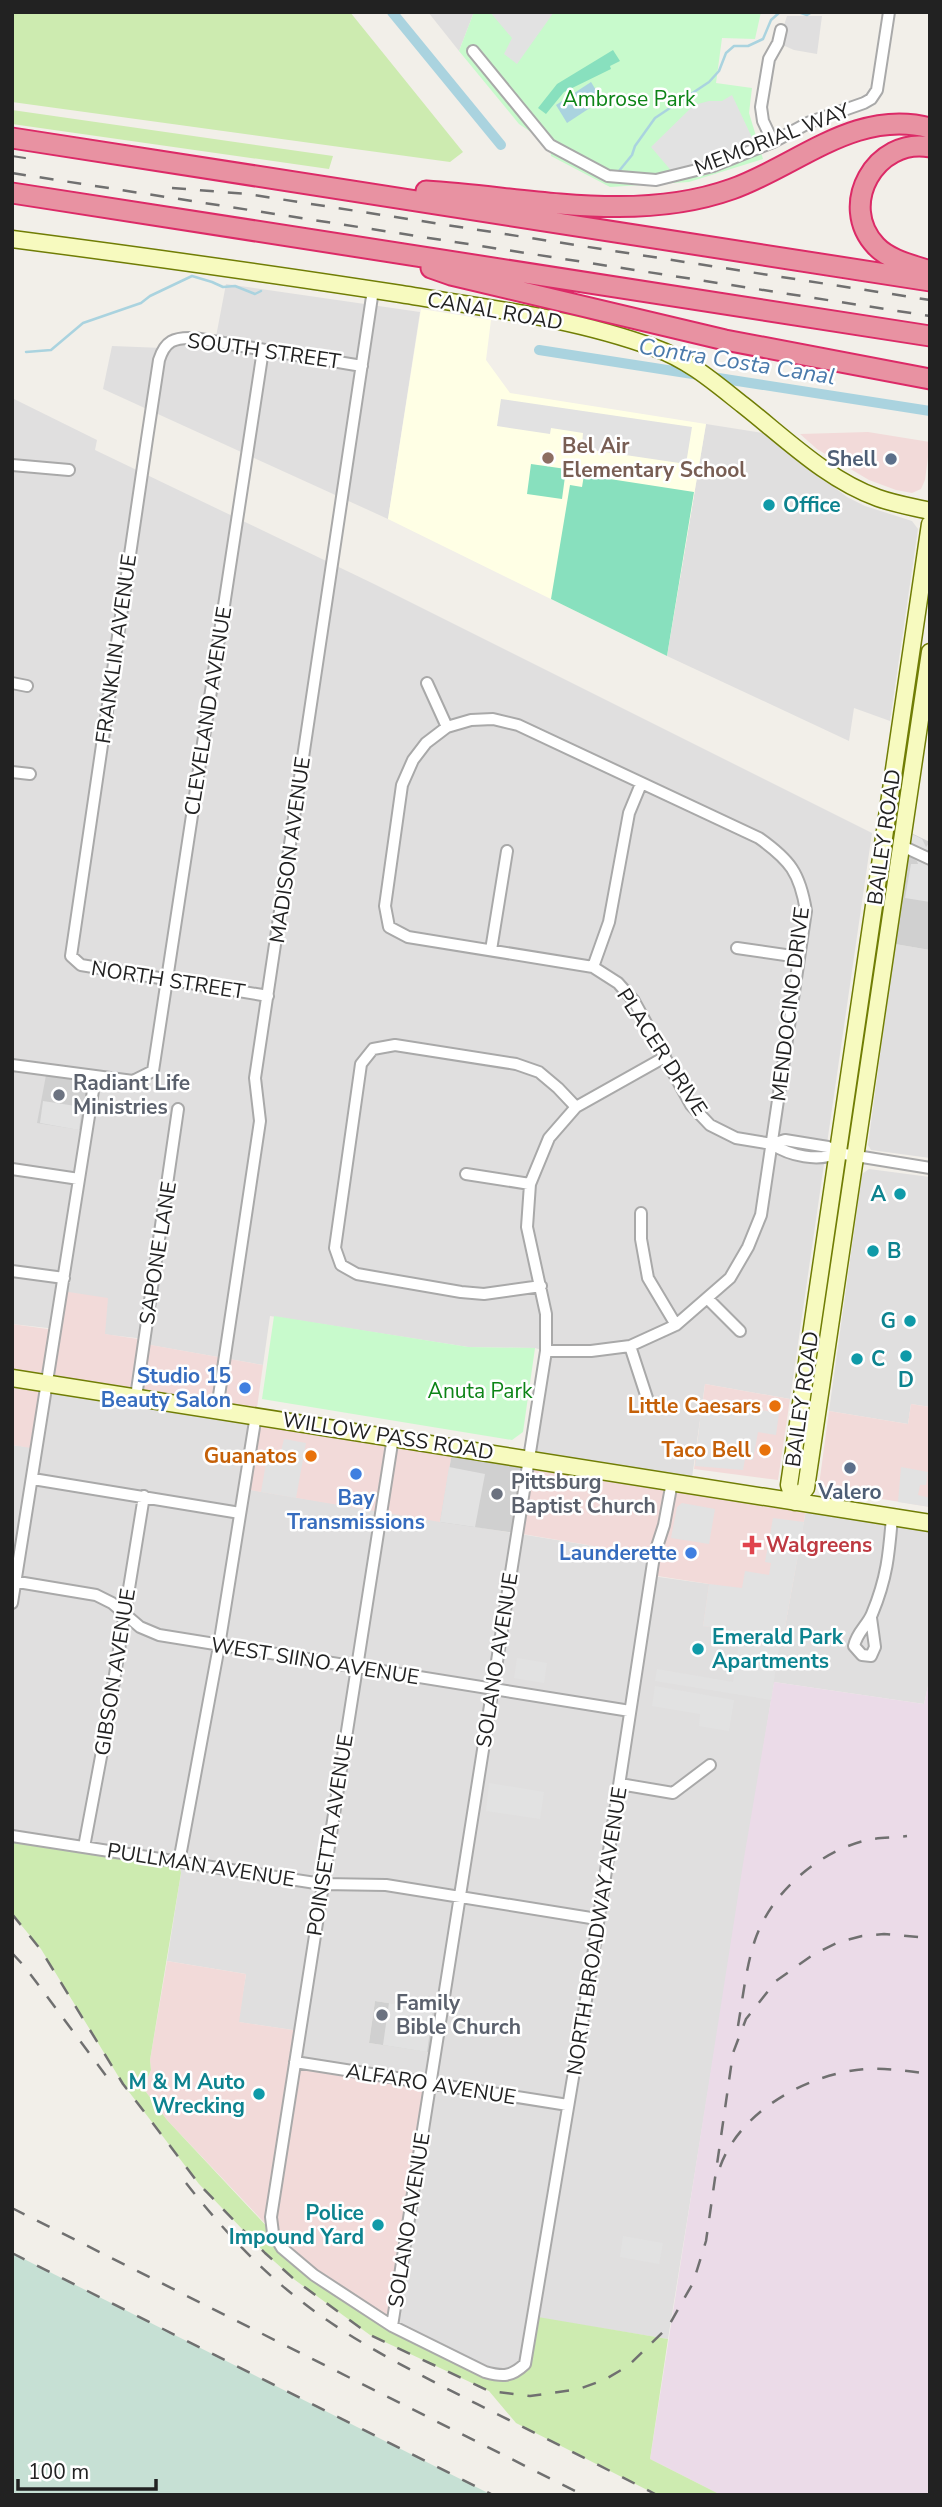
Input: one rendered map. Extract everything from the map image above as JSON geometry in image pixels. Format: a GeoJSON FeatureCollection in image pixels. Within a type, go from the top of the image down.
{"type":"FeatureCollection","features":[{"type":"Feature","properties":{"kind":"highway"},"geometry":{"type":"LineString","coordinates":[[315,184],[599,206],[656,205],[709,196],[734,188],[858,129],[900,124],[930,128]]}},
{"type":"Feature","properties":{"kind":"highway"},"geometry":{"type":"LineString","coordinates":[[12,138],[930,281]]}},
{"type":"Feature","properties":{"kind":"highway"},"geometry":{"type":"LineString","coordinates":[[930,147],[898,149],[885,157],[869,175],[860,199],[863,224],[876,247],[889,256],[930,271]]}},
{"type":"Feature","properties":{"kind":"highway"},"geometry":{"type":"LineString","coordinates":[[12,193],[930,336]]}},
{"type":"Feature","properties":{"kind":"highway"},"geometry":{"type":"LineString","coordinates":[[384,251],[451,275],[673,329],[930,379]]}},
{"type":"Feature","properties":{"kind":"main road","name":"CANAL ROAD"},"geometry":{"type":"LineString","coordinates":[[12,239],[502,310],[563,323],[657,349],[694,367],[817,464],[857,489],[877,498],[930,511]]}},
{"type":"Feature","properties":{"kind":"main road","name":"BAILEY ROAD"},"geometry":{"type":"LineString","coordinates":[[795,1502],[806,1488],[902,715],[930,524]]}},
{"type":"Feature","properties":{"kind":"main road","name":"BAILEY ROAD"},"geometry":{"type":"LineString","coordinates":[[846,1154],[925,719],[930,652]]}},
{"type":"Feature","properties":{"kind":"main road"},"geometry":{"type":"LineString","coordinates":[[902,715],[925,719]]}},
{"type":"Feature","properties":{"kind":"main road","name":"WILLOW PASS ROAD"},"geometry":{"type":"LineString","coordinates":[[12,1378],[930,1523]]}},
{"type":"Feature","properties":{"kind":"street","name":"MEMORIAL WAY"},"geometry":{"type":"LineString","coordinates":[[473,51],[550,145],[608,176],[656,180],[713,166],[773,142],[810,122],[871,99],[877,90],[889,12]]}},
{"type":"Feature","properties":{"kind":"street"},"geometry":{"type":"LineString","coordinates":[[773,142],[762,121],[761,107],[769,59],[778,43],[781,30]]}},
{"type":"Feature","properties":{"kind":"street","name":"MADISON AVENUE"},"geometry":{"type":"LineString","coordinates":[[217,1409],[260,1121],[255,1078],[373,290]]}},
{"type":"Feature","properties":{"kind":"street","name":"SOUTH STREET"},"geometry":{"type":"LineString","coordinates":[[167,343],[182,338],[194,338],[362,366]]}},
{"type":"Feature","properties":{"kind":"street","name":"FRANKLIN AVENUE"},"geometry":{"type":"LineString","coordinates":[[71,956],[157,373],[163,348],[167,343]]}},
{"type":"Feature","properties":{"kind":"street","name":"CLEVELAND AVENUE"},"geometry":{"type":"LineString","coordinates":[[95,1078],[133,1082],[153,1071],[263,351]]}},
{"type":"Feature","properties":{"kind":"street"},"geometry":{"type":"LineString","coordinates":[[12,464],[69,470]]}},
{"type":"Feature","properties":{"kind":"street"},"geometry":{"type":"LineString","coordinates":[[12,683],[27,685]]}},
{"type":"Feature","properties":{"kind":"street"},"geometry":{"type":"LineString","coordinates":[[427,683],[447,727]]}},
{"type":"Feature","properties":{"kind":"street","name":"MENDOCINO DRIVE"},"geometry":{"type":"LineString","coordinates":[[389,927],[385,906],[402,785],[412,760],[426,743],[447,727],[471,720],[493,719],[518,726],[759,838],[783,855],[803,891],[806,911],[772,1144],[761,1215],[748,1247],[730,1278],[676,1325],[631,1346],[591,1351],[546,1351]]}},
{"type":"Feature","properties":{"kind":"street"},"geometry":{"type":"LineString","coordinates":[[12,772],[30,774]]}},
{"type":"Feature","properties":{"kind":"street"},"geometry":{"type":"LineString","coordinates":[[593,967],[609,922],[629,813],[641,784]]}},
{"type":"Feature","properties":{"kind":"street"},"geometry":{"type":"LineString","coordinates":[[900,845],[930,859]]}},
{"type":"Feature","properties":{"kind":"street"},"geometry":{"type":"LineString","coordinates":[[491,950],[507,851]]}},
{"type":"Feature","properties":{"kind":"street","name":"PLACER DRIVE"},"geometry":{"type":"LineString","coordinates":[[389,927],[408,937],[593,967],[618,983],[634,1001],[691,1105],[710,1125],[736,1138],[772,1144],[784,1152],[826,1158],[846,1154],[930,1168]]}},
{"type":"Feature","properties":{"kind":"street"},"geometry":{"type":"LineString","coordinates":[[737,948],[799,957]]}},
{"type":"Feature","properties":{"kind":"street","name":"NORTH STREET"},"geometry":{"type":"LineString","coordinates":[[71,956],[81,965],[268,996]]}},
{"type":"Feature","properties":{"kind":"street"},"geometry":{"type":"LineString","coordinates":[[541,1286],[484,1294],[461,1292],[357,1274],[341,1265],[335,1248],[361,1063],[373,1049],[395,1045],[516,1064],[539,1072],[576,1107]]}},
{"type":"Feature","properties":{"kind":"street","name":"SOLANO AVENUE"},"geometry":{"type":"LineString","coordinates":[[392,2326],[546,1351],[546,1314],[527,1227],[530,1184],[549,1138],[576,1107],[664,1056]]}},
{"type":"Feature","properties":{"kind":"street"},"geometry":{"type":"LineString","coordinates":[[12,1065],[95,1078],[12,1604]]}},
{"type":"Feature","properties":{"kind":"street","name":"SAPONE LANE"},"geometry":{"type":"LineString","coordinates":[[136,1397],[178,1109]]}},
{"type":"Feature","properties":{"kind":"street"},"geometry":{"type":"LineString","coordinates":[[12,1169],[79,1179]]}},
{"type":"Feature","properties":{"kind":"street"},"geometry":{"type":"LineString","coordinates":[[466,1174],[530,1184]]}},
{"type":"Feature","properties":{"kind":"street"},"geometry":{"type":"LineString","coordinates":[[640,1213],[641,1239],[648,1278],[676,1325]]}},
{"type":"Feature","properties":{"kind":"street"},"geometry":{"type":"LineString","coordinates":[[12,1271],[64,1278]]}},
{"type":"Feature","properties":{"kind":"street"},"geometry":{"type":"LineString","coordinates":[[708,1298],[740,1331]]}},
{"type":"Feature","properties":{"kind":"street"},"geometry":{"type":"LineString","coordinates":[[631,1346],[647,1398]]}},
{"type":"Feature","properties":{"kind":"street"},"geometry":{"type":"LineString","coordinates":[[179,1862],[219,1646],[256,1415]]}},
{"type":"Feature","properties":{"kind":"street","name":"POINSETTA AVENUE"},"geometry":{"type":"LineString","coordinates":[[392,2326],[314,2274],[282,2248],[273,2233],[271,2217],[393,1437]]}},
{"type":"Feature","properties":{"kind":"street"},"geometry":{"type":"LineString","coordinates":[[33,1479],[240,1513]]}},
{"type":"Feature","properties":{"kind":"street","name":"NORTH BROADWAY AVENUE"},"geometry":{"type":"LineString","coordinates":[[392,2326],[485,2372],[500,2376],[514,2375],[525,2364],[620,1784],[654,1556],[664,1525],[671,1482]]}},
{"type":"Feature","properties":{"kind":"street","name":"GIBSON AVENUE"},"geometry":{"type":"LineString","coordinates":[[84,1847],[144,1496]]}},
{"type":"Feature","properties":{"kind":"street"},"geometry":{"type":"LineString","coordinates":[[871,1618],[887,1574],[892,1517]]}},
{"type":"Feature","properties":{"kind":"street","name":"WEST SIINO AVENUE"},"geometry":{"type":"LineString","coordinates":[[14,1581],[96,1595],[140,1627],[159,1635],[630,1711]]}},
{"type":"Feature","properties":{"kind":"street"},"geometry":{"type":"LineString","coordinates":[[620,1784],[673,1793],[710,1765]]}},
{"type":"Feature","properties":{"kind":"street","name":"PULLMAN AVENUE"},"geometry":{"type":"LineString","coordinates":[[12,1836],[322,1884],[386,1885],[597,1919]]}},
{"type":"Feature","properties":{"kind":"street","name":"ALFARO AVENUE"},"geometry":{"type":"LineString","coordinates":[[295,2062],[568,2105]]}},
{"type":"Feature","properties":{"kind":"shaded area"},"geometry":{"type":"Polygon","coordinates":[[[428,12],[474,12],[459,51],[428,12]]]}},
{"type":"Feature","properties":{"kind":"shaded area"},"geometry":{"type":"Polygon","coordinates":[[[490,12],[554,12],[517,64],[504,54],[512,38],[490,12]]]}},
{"type":"Feature","properties":{"kind":"shaded area"},"geometry":{"type":"Polygon","coordinates":[[[787,16],[822,16],[817,54],[794,50],[778,43],[787,16]]]}},
{"type":"Feature","properties":{"kind":"shaded area"},"geometry":{"type":"Polygon","coordinates":[[[732,95],[755,144],[689,173],[674,174],[651,147],[694,105],[722,101],[732,95]]]}},
{"type":"Feature","properties":{"kind":"shaded area"},"geometry":{"type":"Polygon","coordinates":[[[226,284],[420,312],[388,519],[103,389],[112,346],[163,348],[167,343],[215,342],[226,284]]]}},
{"type":"Feature","properties":{"kind":"shaded area","name":"Bel Air Elementary School"},"geometry":{"type":"Polygon","coordinates":[[[421,309],[491,320],[486,360],[510,393],[706,424],[667,656],[388,519],[421,309]]]}},
{"type":"Feature","properties":{"kind":"shaded area"},"geometry":{"type":"Polygon","coordinates":[[[12,398],[97,440],[95,450],[374,584],[872,833],[790,1399],[705,1384],[691,1485],[528,1459],[545,1351],[535,1348],[468,1347],[270,1316],[263,1365],[144,1344],[145,1339],[12,1324],[12,398]]]}},
{"type":"Feature","properties":{"kind":"shaded area"},"geometry":{"type":"Polygon","coordinates":[[[501,399],[692,427],[686,464],[585,449],[582,445],[583,433],[551,428],[550,434],[497,426],[501,399]]]}},
{"type":"Feature","properties":{"kind":"shaded area"},"geometry":{"type":"Polygon","coordinates":[[[706,424],[763,433],[847,497],[865,506],[912,521],[918,529],[890,721],[854,708],[849,741],[667,656],[706,424]]]}},
{"type":"Feature","properties":{"kind":"shaded area"},"geometry":{"type":"Polygon","coordinates":[[[868,432],[930,442],[925,480],[921,489],[912,493],[869,480],[817,449],[800,434],[868,432]]]}},
{"type":"Feature","properties":{"kind":"shaded area"},"geometry":{"type":"Polygon","coordinates":[[[911,833],[930,842],[930,950],[895,944],[911,833]]]}},
{"type":"Feature","properties":{"kind":"shaded area"},"geometry":{"type":"Polygon","coordinates":[[[912,834],[922,839],[926,847],[930,842],[930,902],[905,898],[911,864],[918,864],[908,855],[912,834]]]}},
{"type":"Feature","properties":{"kind":"shaded area"},"geometry":{"type":"Polygon","coordinates":[[[895,944],[930,950],[930,1158],[871,1150],[868,1145],[895,944]]]}},
{"type":"Feature","properties":{"kind":"shaded area"},"geometry":{"type":"Polygon","coordinates":[[[47,1070],[95,1078],[87,1131],[37,1123],[47,1070]]]}},
{"type":"Feature","properties":{"kind":"shaded area"},"geometry":{"type":"Polygon","coordinates":[[[43,1101],[82,1107],[79,1130],[40,1123],[43,1101]]]}},
{"type":"Feature","properties":{"kind":"shaded area"},"geometry":{"type":"Polygon","coordinates":[[[869,1169],[930,1177],[930,1407],[911,1404],[908,1424],[829,1411],[862,1174],[869,1169]]]}},
{"type":"Feature","properties":{"kind":"shaded area"},"geometry":{"type":"Polygon","coordinates":[[[62,1291],[108,1298],[105,1334],[145,1340],[145,1344],[263,1365],[256,1415],[453,1447],[440,1522],[244,1489],[256,1416],[49,1383],[37,1449],[12,1445],[12,1324],[55,1330],[62,1291]]]}},
{"type":"Feature","properties":{"kind":"shaded area"},"geometry":{"type":"Polygon","coordinates":[[[49,1383],[256,1415],[245,1489],[654,1556],[652,1576],[709,1584],[783,1638],[807,1504],[930,1523],[930,1677],[924,1704],[774,1682],[668,2339],[533,2317],[525,2364],[500,2376],[392,2326],[295,2062],[299,2031],[238,2022],[246,1974],[167,1961],[181,1873],[179,1862],[12,1836],[12,1445],[37,1448],[49,1383]],[[375,2001],[369,2043],[434,2053],[441,2011],[375,2001]]]}},
{"type":"Feature","properties":{"kind":"shaded area"},"geometry":{"type":"Polygon","coordinates":[[[705,1384],[790,1399],[778,1480],[694,1469],[705,1384]]]}},
{"type":"Feature","properties":{"kind":"shaded area"},"geometry":{"type":"Polygon","coordinates":[[[702,1402],[779,1413],[776,1435],[758,1432],[753,1460],[745,1459],[743,1470],[695,1466],[702,1402]]]}},
{"type":"Feature","properties":{"kind":"shaded area"},"geometry":{"type":"Polygon","coordinates":[[[911,1404],[930,1407],[930,1507],[822,1489],[819,1485],[829,1411],[908,1424],[911,1404]]]}},
{"type":"Feature","properties":{"kind":"shaded area"},"geometry":{"type":"Polygon","coordinates":[[[284,1439],[306,1443],[296,1498],[261,1492],[267,1457],[279,1459],[284,1439]]]}},
{"type":"Feature","properties":{"kind":"shaded area"},"geometry":{"type":"Polygon","coordinates":[[[453,1447],[528,1459],[516,1533],[440,1522],[453,1447]]]}},
{"type":"Feature","properties":{"kind":"shaded area"},"geometry":{"type":"Polygon","coordinates":[[[528,1459],[807,1504],[783,1638],[703,1626],[709,1584],[651,1575],[654,1556],[516,1533],[528,1459]]]}},
{"type":"Feature","properties":{"kind":"shaded area"},"geometry":{"type":"Polygon","coordinates":[[[449,1467],[485,1474],[475,1527],[440,1522],[449,1467]]]}},
{"type":"Feature","properties":{"kind":"shaded area"},"geometry":{"type":"Polygon","coordinates":[[[901,1467],[928,1472],[926,1485],[920,1485],[918,1495],[930,1498],[930,1507],[898,1502],[901,1467]]]}},
{"type":"Feature","properties":{"kind":"shaded area"},"geometry":{"type":"Polygon","coordinates":[[[682,1503],[715,1509],[709,1544],[671,1538],[677,1507],[682,1503]]]}},
{"type":"Feature","properties":{"kind":"shaded area"},"geometry":{"type":"Polygon","coordinates":[[[773,1518],[804,1522],[783,1638],[703,1626],[709,1584],[742,1588],[745,1571],[769,1575],[771,1563],[765,1562],[773,1518]]]}},
{"type":"Feature","properties":{"kind":"shaded area"},"geometry":{"type":"Polygon","coordinates":[[[740,1636],[780,1642],[771,1700],[655,1681],[657,1669],[733,1682],[740,1636]]]}},
{"type":"Feature","properties":{"kind":"shaded area"},"geometry":{"type":"Polygon","coordinates":[[[517,1658],[547,1663],[544,1683],[514,1678],[517,1658]]]}},
{"type":"Feature","properties":{"kind":"shaded area"},"geometry":{"type":"Polygon","coordinates":[[[930,1677],[930,2495],[721,2495],[650,2459],[774,1682],[924,1704],[930,1677]]]}},
{"type":"Feature","properties":{"kind":"shaded area"},"geometry":{"type":"Polygon","coordinates":[[[655,1686],[734,1700],[729,1731],[699,1726],[700,1714],[652,1706],[655,1686]]]}},
{"type":"Feature","properties":{"kind":"shaded area"},"geometry":{"type":"Polygon","coordinates":[[[489,1783],[544,1792],[540,1819],[486,1811],[489,1783]]]}},
{"type":"Feature","properties":{"kind":"shaded area"},"geometry":{"type":"Polygon","coordinates":[[[167,1961],[246,1974],[239,2022],[300,2031],[295,2062],[430,2083],[392,2326],[314,2275],[167,2120],[143,2088],[151,2070],[150,2060],[167,1961]]]}},
{"type":"Feature","properties":{"kind":"shaded area"},"geometry":{"type":"Polygon","coordinates":[[[375,2001],[441,2011],[434,2053],[369,2043],[375,2001]]]}},
{"type":"Feature","properties":{"kind":"shaded area"},"geometry":{"type":"Polygon","coordinates":[[[389,2003],[433,2010],[427,2052],[383,2045],[389,2003]]]}},
{"type":"Feature","properties":{"kind":"shaded area"},"geometry":{"type":"Polygon","coordinates":[[[623,2236],[663,2243],[659,2264],[620,2257],[623,2236]]]}},
{"type":"Feature","properties":{"kind":"shaded area"},"geometry":{"type":"Polygon","coordinates":[[[12,2253],[492,2495],[12,2495],[12,2253]]]}},
{"type":"Feature","properties":{"kind":"green space"},"geometry":{"type":"Polygon","coordinates":[[[12,12],[350,12],[463,152],[450,162],[12,102],[12,12]]]}},
{"type":"Feature","properties":{"kind":"green space","name":"Ambrose Park"},"geometry":{"type":"Polygon","coordinates":[[[474,12],[761,12],[755,39],[722,38],[716,83],[752,88],[749,113],[763,159],[689,182],[610,187],[551,156],[550,145],[519,124],[459,51],[474,12]]]}},
{"type":"Feature","properties":{"kind":"green space"},"geometry":{"type":"Polygon","coordinates":[[[613,50],[620,61],[610,66],[611,69],[564,92],[546,114],[538,108],[557,84],[613,50]]]}},
{"type":"Feature","properties":{"kind":"green space"},"geometry":{"type":"Polygon","coordinates":[[[12,110],[333,156],[329,169],[12,124],[12,110]]]}},
{"type":"Feature","properties":{"kind":"green space"},"geometry":{"type":"Polygon","coordinates":[[[531,464],[566,469],[562,499],[527,494],[531,464]]]}},
{"type":"Feature","properties":{"kind":"green space"},"geometry":{"type":"Polygon","coordinates":[[[584,475],[694,492],[667,656],[551,599],[570,485],[582,487],[584,475]]]}},
{"type":"Feature","properties":{"kind":"green space","name":"Anuta Park"},"geometry":{"type":"Polygon","coordinates":[[[274,1316],[468,1347],[535,1348],[523,1432],[512,1440],[262,1399],[274,1316]]]}},
{"type":"Feature","properties":{"kind":"green space"},"geometry":{"type":"Polygon","coordinates":[[[12,1836],[179,1862],[181,1873],[150,2060],[151,2070],[143,2088],[167,2120],[273,2233],[282,2248],[392,2326],[500,2376],[525,2364],[532,2316],[668,2339],[650,2459],[721,2495],[657,2495],[516,2423],[489,2391],[370,2335],[295,2280],[265,2253],[199,2184],[123,2084],[41,1949],[12,1914],[12,1836]]]}},
{"type":"Feature","properties":{"kind":"water"},"geometry":{"type":"Polygon","coordinates":[[[591,82],[602,100],[567,123],[556,105],[591,82]]]}},
{"type":"Feature","properties":{"kind":"waterway","name":"Contra Costa Canal"},"geometry":{"type":"LineString","coordinates":[[392,12],[501,145]]}},
{"type":"Feature","properties":{"kind":"waterway"},"geometry":{"type":"LineString","coordinates":[[619,171],[655,118],[709,82],[719,71],[726,53],[734,46],[748,46],[763,39],[771,20],[780,12]]}},
{"type":"Feature","properties":{"kind":"waterway"},"geometry":{"type":"LineString","coordinates":[[798,12],[807,15],[812,12]]}},
{"type":"Feature","properties":{"kind":"waterway"},"geometry":{"type":"LineString","coordinates":[[26,352],[51,350],[83,323],[141,303],[192,276],[223,287],[235,286],[255,294],[261,291]]}},
{"type":"Feature","properties":{"kind":"waterway","name":"Contra Costa Canal"},"geometry":{"type":"LineString","coordinates":[[539,350],[930,411]]}},
{"type":"Feature","properties":{"kind":"tram line"},"geometry":{"type":"LineString","coordinates":[[12,156],[25,158]]}},
{"type":"Feature","properties":{"kind":"railway"},"geometry":{"type":"LineString","coordinates":[[12,173],[930,316]]}},
{"type":"Feature","properties":{"kind":"railway"},"geometry":{"type":"LineString","coordinates":[[172,188],[247,194],[930,300]]}},
{"type":"Feature","properties":{"kind":"railway"},"geometry":{"type":"LineString","coordinates":[[738,2026],[755,1940],[762,1923],[784,1891],[812,1866],[846,1847],[868,1840],[907,1836]]}},
{"type":"Feature","properties":{"kind":"railway"},"geometry":{"type":"LineString","coordinates":[[12,1914],[41,1950],[123,2084],[199,2184],[265,2253],[295,2280],[370,2335],[489,2391],[530,2396],[579,2389],[604,2380],[628,2366],[668,2327],[693,2283],[706,2241],[733,2053],[746,2019],[776,1981],[814,1954],[839,1942],[884,1934],[930,1938]]}},
{"type":"Feature","properties":{"kind":"railway"},"geometry":{"type":"LineString","coordinates":[[12,1953],[113,2085]]}},
{"type":"Feature","properties":{"kind":"railway"},"geometry":{"type":"LineString","coordinates":[[720,2167],[743,2129],[759,2113],[799,2087],[843,2072],[865,2069],[930,2074]]}},
{"type":"Feature","properties":{"kind":"railway"},"geometry":{"type":"LineString","coordinates":[[186,2183],[254,2260],[301,2301],[341,2330],[427,2378],[657,2495]]}},
{"type":"Feature","properties":{"kind":"railway"},"geometry":{"type":"LineString","coordinates":[[12,2208],[583,2495]]}},
{"type":"Feature","properties":{"kind":"railway"},"geometry":{"type":"LineString","coordinates":[[12,2253],[493,2495]]}},
{"type":"Feature","properties":{"kind":"place","name":"Bel Air Elementary School"},"geometry":{"type":"Point","coordinates":[548,458]}},
{"type":"Feature","properties":{"kind":"place","name":"Shell"},"geometry":{"type":"Point","coordinates":[891,459]}},
{"type":"Feature","properties":{"kind":"place","name":"Office"},"geometry":{"type":"Point","coordinates":[769,505]}},
{"type":"Feature","properties":{"kind":"place","name":"Radiant Life Ministries"},"geometry":{"type":"Point","coordinates":[59,1095]}},
{"type":"Feature","properties":{"kind":"place","name":"A"},"geometry":{"type":"Point","coordinates":[900,1194]}},
{"type":"Feature","properties":{"kind":"place","name":"B"},"geometry":{"type":"Point","coordinates":[873,1251]}},
{"type":"Feature","properties":{"kind":"place","name":"G"},"geometry":{"type":"Point","coordinates":[910,1321]}},
{"type":"Feature","properties":{"kind":"place","name":"D"},"geometry":{"type":"Point","coordinates":[906,1356]}},
{"type":"Feature","properties":{"kind":"place","name":"C"},"geometry":{"type":"Point","coordinates":[857,1359]}},
{"type":"Feature","properties":{"kind":"place","name":"Studio 15 Beauty Salon"},"geometry":{"type":"Point","coordinates":[245,1388]}},
{"type":"Feature","properties":{"kind":"place","name":"Little Caesars"},"geometry":{"type":"Point","coordinates":[775,1406]}},
{"type":"Feature","properties":{"kind":"place","name":"Taco Bell"},"geometry":{"type":"Point","coordinates":[765,1450]}},
{"type":"Feature","properties":{"kind":"place","name":"Guanatos"},"geometry":{"type":"Point","coordinates":[311,1456]}},
{"type":"Feature","properties":{"kind":"place","name":"Valero"},"geometry":{"type":"Point","coordinates":[850,1468]}},
{"type":"Feature","properties":{"kind":"place","name":"Bay Transmissions"},"geometry":{"type":"Point","coordinates":[356,1474]}},
{"type":"Feature","properties":{"kind":"place","name":"Pittsburg Baptist Church"},"geometry":{"type":"Point","coordinates":[497,1494]}},
{"type":"Feature","properties":{"kind":"place","name":"Walgreens"},"geometry":{"type":"Point","coordinates":[752,1545]}},
{"type":"Feature","properties":{"kind":"place","name":"Launderette"},"geometry":{"type":"Point","coordinates":[691,1553]}},
{"type":"Feature","properties":{"kind":"place","name":"Emerald Park Apartments"},"geometry":{"type":"Point","coordinates":[698,1649]}},
{"type":"Feature","properties":{"kind":"place","name":"Family Bible Church"},"geometry":{"type":"Point","coordinates":[382,2015]}},
{"type":"Feature","properties":{"kind":"place","name":"M & M Auto Wrecking"},"geometry":{"type":"Point","coordinates":[259,2094]}},
{"type":"Feature","properties":{"kind":"place","name":"Police Impound Yard"},"geometry":{"type":"Point","coordinates":[378,2225]}}]}
